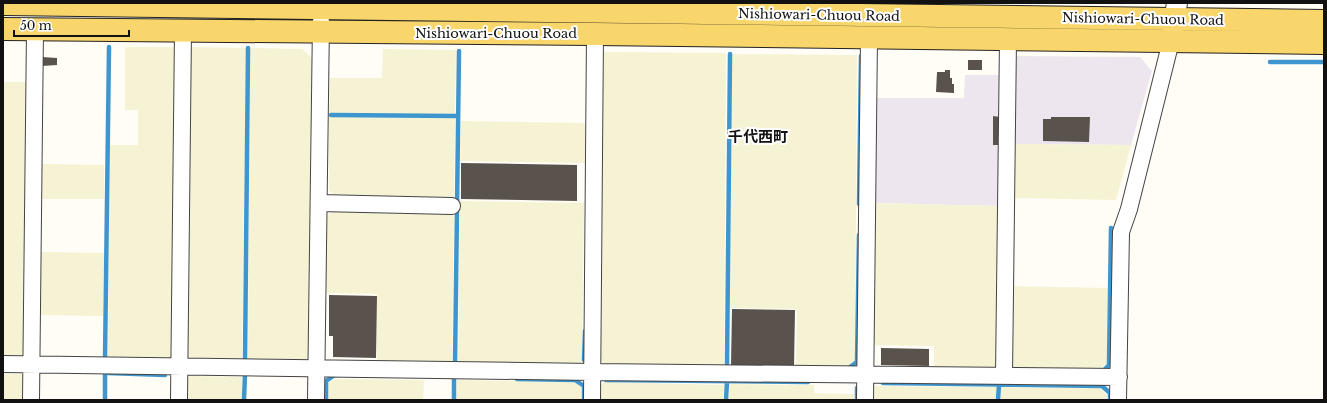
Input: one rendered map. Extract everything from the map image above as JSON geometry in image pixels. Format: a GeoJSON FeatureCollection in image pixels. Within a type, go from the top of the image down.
{"type":"FeatureCollection","features":[{"type":"Feature","properties":{"kind":"main road","name":"Nishiowari-Chuou Road"},"geometry":{"type":"LineString","coordinates":[[3,4],[322,6],[868,19],[1324,21]]}},
{"type":"Feature","properties":{"kind":"main road","name":"Nishiowari-Chuou Road"},"geometry":{"type":"LineString","coordinates":[[3,29],[595,34],[868,19],[1008,39],[1174,21],[1324,43]]}},
{"type":"Feature","properties":{"kind":"street"},"geometry":{"type":"LineString","coordinates":[[316,400],[322,6]]}},
{"type":"Feature","properties":{"kind":"street"},"geometry":{"type":"LineString","coordinates":[[865,400],[868,19]]}},
{"type":"Feature","properties":{"kind":"street"},"geometry":{"type":"LineString","coordinates":[[1118,400],[1120,232],[1129,209],[1174,21]]}},
{"type":"Feature","properties":{"kind":"street"},"geometry":{"type":"LineString","coordinates":[[31,400],[35,29]]}},
{"type":"Feature","properties":{"kind":"street"},"geometry":{"type":"LineString","coordinates":[[179,400],[183,30]]}},
{"type":"Feature","properties":{"kind":"street"},"geometry":{"type":"LineString","coordinates":[[592,400],[595,34]]}},
{"type":"Feature","properties":{"kind":"street"},"geometry":{"type":"LineString","coordinates":[[1004,376],[1008,39]]}},
{"type":"Feature","properties":{"kind":"street"},"geometry":{"type":"LineString","coordinates":[[319,203],[452,206]]}},
{"type":"Feature","properties":{"kind":"street"},"geometry":{"type":"LineString","coordinates":[[3,364],[1119,377]]}},
{"type":"Feature","properties":{"kind":"shaded area"},"geometry":{"type":"Polygon","coordinates":[[[125,47],[177,47],[175,353],[167,361],[108,360],[110,145],[138,145],[138,110],[125,110],[125,47]]]}},
{"type":"Feature","properties":{"kind":"shaded area"},"geometry":{"type":"Polygon","coordinates":[[[190,47],[246,48],[242,361],[192,360],[185,354],[190,47]]]}},
{"type":"Feature","properties":{"kind":"shaded area"},"geometry":{"type":"Polygon","coordinates":[[[250,48],[302,49],[312,58],[310,355],[304,361],[248,361],[250,48]]]}},
{"type":"Feature","properties":{"kind":"shaded area"},"geometry":{"type":"Polygon","coordinates":[[[383,49],[456,50],[455,115],[329,113],[330,78],[382,78],[383,49]]]}},
{"type":"Feature","properties":{"kind":"shaded area"},"geometry":{"type":"Polygon","coordinates":[[[601,52],[726,53],[724,367],[605,365],[599,359],[601,52]]]}},
{"type":"Feature","properties":{"kind":"shaded area"},"geometry":{"type":"Polygon","coordinates":[[[732,54],[857,55],[855,361],[847,369],[796,368],[797,309],[730,308],[732,54]]]}},
{"type":"Feature","properties":{"kind":"shaded area"},"geometry":{"type":"Polygon","coordinates":[[[1013,56],[1140,57],[1152,71],[1131,145],[1012,144],[1013,56]]]}},
{"type":"Feature","properties":{"kind":"shaded area"},"geometry":{"type":"Polygon","coordinates":[[[965,75],[1002,75],[998,206],[872,203],[873,98],[964,98],[965,75]]]}},
{"type":"Feature","properties":{"kind":"shaded area"},"geometry":{"type":"Polygon","coordinates":[[[3,82],[30,82],[26,353],[19,360],[3,360],[3,82]]]}},
{"type":"Feature","properties":{"kind":"shaded area"},"geometry":{"type":"Polygon","coordinates":[[[329,117],[455,118],[454,199],[336,198],[329,190],[329,117]]]}},
{"type":"Feature","properties":{"kind":"shaded area"},"geometry":{"type":"Polygon","coordinates":[[[461,121],[585,123],[585,163],[460,161],[461,121]]]}},
{"type":"Feature","properties":{"kind":"shaded area"},"geometry":{"type":"Polygon","coordinates":[[[1012,144],[1131,145],[1116,200],[1011,198],[1012,144]]]}},
{"type":"Feature","properties":{"kind":"shaded area"},"geometry":{"type":"Polygon","coordinates":[[[39,164],[104,165],[104,199],[38,199],[39,164]]]}},
{"type":"Feature","properties":{"kind":"shaded area"},"geometry":{"type":"Polygon","coordinates":[[[460,201],[584,203],[582,362],[579,365],[458,364],[460,201]]]}},
{"type":"Feature","properties":{"kind":"shaded area"},"geometry":{"type":"Polygon","coordinates":[[[872,203],[998,206],[996,371],[934,372],[934,346],[870,345],[872,203]]]}},
{"type":"Feature","properties":{"kind":"shaded area"},"geometry":{"type":"Polygon","coordinates":[[[333,210],[454,212],[452,363],[377,362],[377,294],[325,293],[326,217],[333,210]]]}},
{"type":"Feature","properties":{"kind":"shaded area"},"geometry":{"type":"Polygon","coordinates":[[[37,252],[104,253],[103,316],[36,315],[37,252]]]}},
{"type":"Feature","properties":{"kind":"shaded area"},"geometry":{"type":"Polygon","coordinates":[[[1008,286],[1108,288],[1107,363],[1096,373],[1013,372],[1007,366],[1008,286]]]}},
{"type":"Feature","properties":{"kind":"shaded area"},"geometry":{"type":"Polygon","coordinates":[[[3,374],[22,374],[26,378],[26,400],[3,400],[3,374]]]}},
{"type":"Feature","properties":{"kind":"shaded area"},"geometry":{"type":"Polygon","coordinates":[[[191,376],[242,377],[242,400],[184,400],[185,380],[191,376]]]}},
{"type":"Feature","properties":{"kind":"shaded area"},"geometry":{"type":"Polygon","coordinates":[[[336,379],[424,380],[423,400],[327,400],[328,383],[336,379]]]}},
{"type":"Feature","properties":{"kind":"shaded area"},"geometry":{"type":"Polygon","coordinates":[[[457,380],[574,382],[581,387],[581,400],[457,400],[457,380]]]}},
{"type":"Feature","properties":{"kind":"shaded area"},"geometry":{"type":"Polygon","coordinates":[[[604,382],[724,385],[723,400],[598,400],[598,388],[604,382]]]}},
{"type":"Feature","properties":{"kind":"shaded area"},"geometry":{"type":"Polygon","coordinates":[[[729,384],[814,385],[814,393],[854,394],[854,400],[729,400],[729,384]]]}},
{"type":"Feature","properties":{"kind":"shaded area"},"geometry":{"type":"Polygon","coordinates":[[[870,386],[997,387],[997,400],[870,400],[870,386]]]}},
{"type":"Feature","properties":{"kind":"shaded area"},"geometry":{"type":"Polygon","coordinates":[[[1001,387],[1100,388],[1107,395],[1107,400],[1001,400],[1001,387]]]}},
{"type":"Feature","properties":{"kind":"building"},"geometry":{"type":"Polygon","coordinates":[[[42,57],[57,58],[57,65],[42,66],[42,57]]]}},
{"type":"Feature","properties":{"kind":"building"},"geometry":{"type":"Polygon","coordinates":[[[968,60],[982,60],[982,70],[968,70],[968,60]]]}},
{"type":"Feature","properties":{"kind":"building"},"geometry":{"type":"Polygon","coordinates":[[[945,70],[950,70],[950,78],[952,78],[952,84],[954,84],[954,93],[936,92],[937,72],[945,72],[945,70]]]}},
{"type":"Feature","properties":{"kind":"building"},"geometry":{"type":"Polygon","coordinates":[[[993,116],[1000,117],[999,145],[993,145],[993,116]]]}},
{"type":"Feature","properties":{"kind":"building"},"geometry":{"type":"Polygon","coordinates":[[[1051,117],[1090,117],[1089,142],[1043,141],[1043,119],[1051,119],[1051,117]]]}},
{"type":"Feature","properties":{"kind":"building"},"geometry":{"type":"Polygon","coordinates":[[[461,163],[577,165],[577,201],[461,199],[461,163]]]}},
{"type":"Feature","properties":{"kind":"building"},"geometry":{"type":"Polygon","coordinates":[[[329,295],[377,296],[376,358],[333,357],[333,336],[329,336],[329,295]]]}},
{"type":"Feature","properties":{"kind":"building"},"geometry":{"type":"Polygon","coordinates":[[[732,309],[795,310],[794,367],[731,365],[732,309]]]}},
{"type":"Feature","properties":{"kind":"building"},"geometry":{"type":"Polygon","coordinates":[[[881,348],[929,349],[929,366],[881,365],[881,348]]]}},
{"type":"Feature","properties":{"kind":"waterway"},"geometry":{"type":"LineString","coordinates":[[105,359],[109,47]]}},
{"type":"Feature","properties":{"kind":"waterway"},"geometry":{"type":"LineString","coordinates":[[245,362],[248,48]]}},
{"type":"Feature","properties":{"kind":"waterway"},"geometry":{"type":"LineString","coordinates":[[455,365],[459,51]]}},
{"type":"Feature","properties":{"kind":"waterway"},"geometry":{"type":"LineString","coordinates":[[727,367],[730,54]]}},
{"type":"Feature","properties":{"kind":"waterway"},"geometry":{"type":"LineString","coordinates":[[859,204],[861,56]]}},
{"type":"Feature","properties":{"kind":"waterway"},"geometry":{"type":"LineString","coordinates":[[1270,62],[1324,62]]}},
{"type":"Feature","properties":{"kind":"waterway"},"geometry":{"type":"LineString","coordinates":[[331,115],[458,116]]}},
{"type":"Feature","properties":{"kind":"waterway"},"geometry":{"type":"LineString","coordinates":[[1102,372],[1109,365],[1111,228]]}},
{"type":"Feature","properties":{"kind":"waterway"},"geometry":{"type":"LineString","coordinates":[[850,367],[857,362],[859,235]]}},
{"type":"Feature","properties":{"kind":"waterway"},"geometry":{"type":"LineString","coordinates":[[584,360],[585,331]]}},
{"type":"Feature","properties":{"kind":"waterway"},"geometry":{"type":"LineString","coordinates":[[105,373],[105,400]]}},
{"type":"Feature","properties":{"kind":"waterway"},"geometry":{"type":"LineString","coordinates":[[108,373],[165,375]]}},
{"type":"Feature","properties":{"kind":"waterway"},"geometry":{"type":"LineString","coordinates":[[244,400],[245,374]]}},
{"type":"Feature","properties":{"kind":"waterway"},"geometry":{"type":"LineString","coordinates":[[326,400],[326,381],[335,375],[338,375]]}},
{"type":"Feature","properties":{"kind":"waterway"},"geometry":{"type":"LineString","coordinates":[[454,378],[454,400]]}},
{"type":"Feature","properties":{"kind":"waterway"},"geometry":{"type":"LineString","coordinates":[[517,379],[575,380],[584,386],[584,400]]}},
{"type":"Feature","properties":{"kind":"waterway"},"geometry":{"type":"LineString","coordinates":[[606,380],[808,382]]}},
{"type":"Feature","properties":{"kind":"waterway"},"geometry":{"type":"LineString","coordinates":[[726,400],[727,381]]}},
{"type":"Feature","properties":{"kind":"waterway"},"geometry":{"type":"LineString","coordinates":[[883,383],[1102,386],[1110,393],[1110,400]]}},
{"type":"Feature","properties":{"kind":"waterway"},"geometry":{"type":"LineString","coordinates":[[998,400],[999,385]]}},
{"type":"Feature","properties":{"kind":"waterway"},"geometry":{"type":"LineString","coordinates":[[857,388],[857,400]]}},
{"type":"Feature","properties":{"kind":"district","name":"千代西町"},"geometry":{"type":"Point","coordinates":[758,136]}}]}
